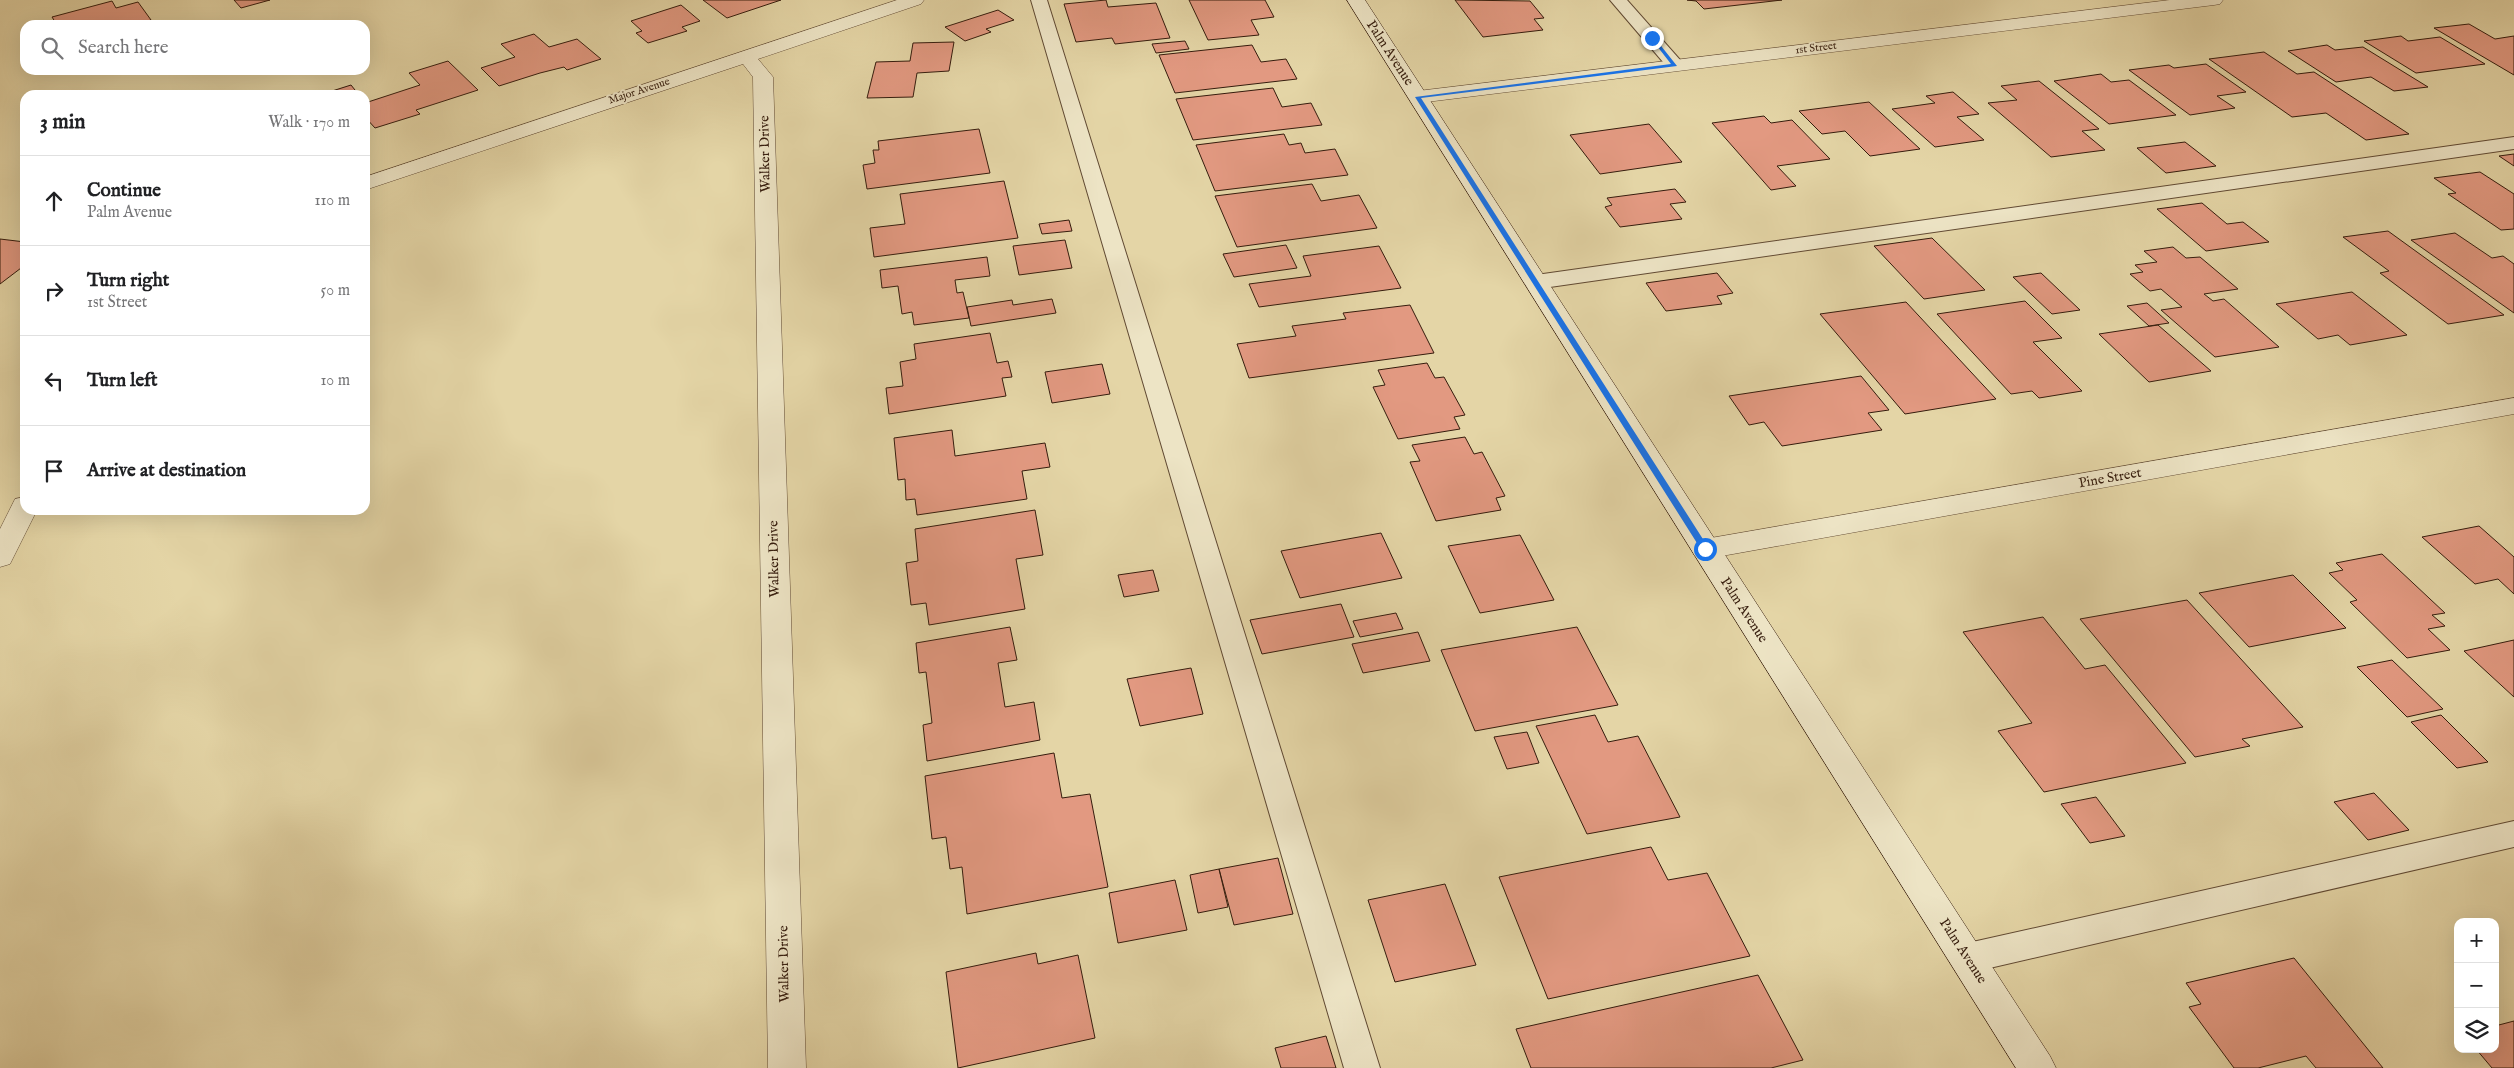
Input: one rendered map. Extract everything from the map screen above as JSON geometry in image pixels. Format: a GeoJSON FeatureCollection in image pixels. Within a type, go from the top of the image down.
{"type":"FeatureCollection","features":[{"type":"Feature","properties":{"kind":"street","name":"Major Avenue"},"geometry":{"type":"LineString","coordinates":[[370,182],[915,0]]}},
{"type":"Feature","properties":{"kind":"street","name":"Palm Avenue"},"geometry":{"type":"LineString","coordinates":[[1356,0],[2037,1068]]}},
{"type":"Feature","properties":{"kind":"street","name":"1st Street"},"geometry":{"type":"LineString","coordinates":[[1418,97],[2214,0]]}},
{"type":"Feature","properties":{"kind":"street","name":"Walker Drive"},"geometry":{"type":"LineString","coordinates":[[746,55],[763,76],[786,1068]]}},
{"type":"Feature","properties":{"kind":"street","name":"Pine Street"},"geometry":{"type":"LineString","coordinates":[[1705,549],[2514,406]]}},
{"type":"Feature","properties":{"kind":"street"},"geometry":{"type":"LineString","coordinates":[[0,557],[21,515]]}},
{"type":"Feature","properties":{"kind":"lane"},"geometry":{"type":"LineString","coordinates":[[1039,0],[1362,1068]]}},
{"type":"Feature","properties":{"kind":"lane"},"geometry":{"type":"LineString","coordinates":[[1618,0],[1675,65]]}},
{"type":"Feature","properties":{"kind":"lane"},"geometry":{"type":"LineString","coordinates":[[1536,282],[2514,144]]}},
{"type":"Feature","properties":{"kind":"lane"},"geometry":{"type":"LineString","coordinates":[[1968,958],[2514,834]]}},
{"type":"Feature","properties":{"kind":"building"},"geometry":{"type":"Polygon","coordinates":[[[234,0],[270,0],[241,8],[234,0]]]}},
{"type":"Feature","properties":{"kind":"building"},"geometry":{"type":"Polygon","coordinates":[[[703,0],[781,0],[727,18],[703,0]]]}},
{"type":"Feature","properties":{"kind":"building"},"geometry":{"type":"Polygon","coordinates":[[[1106,0],[1108,7],[1156,3],[1170,38],[1115,44],[1112,38],[1076,42],[1064,4],[1106,0]]]}},
{"type":"Feature","properties":{"kind":"building"},"geometry":{"type":"Polygon","coordinates":[[[1189,0],[1265,0],[1274,17],[1251,20],[1259,35],[1208,40],[1189,0]]]}},
{"type":"Feature","properties":{"kind":"building"},"geometry":{"type":"Polygon","coordinates":[[[1455,0],[1530,1],[1544,18],[1534,19],[1543,30],[1483,37],[1455,0]]]}},
{"type":"Feature","properties":{"kind":"building"},"geometry":{"type":"Polygon","coordinates":[[[1687,0],[1782,0],[1704,9],[1696,1],[1687,0]]]}},
{"type":"Feature","properties":{"kind":"building"},"geometry":{"type":"Polygon","coordinates":[[[112,1],[116,8],[138,2],[151,20],[54,20],[52,17],[112,1]]]}},
{"type":"Feature","properties":{"kind":"building"},"geometry":{"type":"Polygon","coordinates":[[[681,5],[700,21],[682,27],[687,31],[648,43],[636,33],[642,31],[631,21],[681,5]]]}},
{"type":"Feature","properties":{"kind":"building"},"geometry":{"type":"Polygon","coordinates":[[[998,10],[1014,20],[986,29],[991,32],[965,41],[945,27],[998,10]]]}},
{"type":"Feature","properties":{"kind":"building"},"geometry":{"type":"Polygon","coordinates":[[[2469,24],[2495,39],[2514,36],[2514,75],[2434,28],[2469,24]]]}},
{"type":"Feature","properties":{"kind":"building"},"geometry":{"type":"Polygon","coordinates":[[[534,34],[549,47],[577,39],[601,59],[567,70],[564,67],[540,73],[499,86],[481,68],[515,57],[501,44],[534,34]]]}},
{"type":"Feature","properties":{"kind":"building"},"geometry":{"type":"Polygon","coordinates":[[[2401,36],[2408,41],[2440,37],[2485,64],[2416,73],[2364,41],[2401,36]]]}},
{"type":"Feature","properties":{"kind":"building"},"geometry":{"type":"Polygon","coordinates":[[[1185,41],[1189,49],[1156,53],[1152,44],[1185,41]]]}},
{"type":"Feature","properties":{"kind":"building"},"geometry":{"type":"Polygon","coordinates":[[[954,42],[949,71],[917,73],[913,97],[867,98],[876,62],[910,61],[913,43],[954,42]]]}},
{"type":"Feature","properties":{"kind":"building"},"geometry":{"type":"Polygon","coordinates":[[[1252,45],[1261,62],[1286,59],[1297,79],[1175,93],[1159,55],[1252,45]]]}},
{"type":"Feature","properties":{"kind":"building"},"geometry":{"type":"Polygon","coordinates":[[[2327,45],[2335,50],[2363,47],[2428,87],[2394,91],[2371,77],[2336,82],[2288,51],[2327,45]]]}},
{"type":"Feature","properties":{"kind":"building"},"geometry":{"type":"Polygon","coordinates":[[[2264,52],[2297,74],[2314,72],[2409,134],[2366,140],[2326,113],[2292,117],[2209,59],[2264,52]]]}},
{"type":"Feature","properties":{"kind":"building"},"geometry":{"type":"Polygon","coordinates":[[[448,61],[478,90],[416,110],[420,114],[375,128],[370,122],[370,101],[420,85],[409,73],[448,61]]]}},
{"type":"Feature","properties":{"kind":"building"},"geometry":{"type":"Polygon","coordinates":[[[2206,64],[2246,92],[2217,96],[2235,108],[2190,115],[2129,70],[2169,65],[2174,68],[2206,64]]]}},
{"type":"Feature","properties":{"kind":"building"},"geometry":{"type":"Polygon","coordinates":[[[2101,74],[2111,82],[2129,80],[2176,115],[2109,124],[2054,81],[2101,74]]]}},
{"type":"Feature","properties":{"kind":"building"},"geometry":{"type":"Polygon","coordinates":[[[2039,81],[2099,129],[2082,131],[2105,150],[2051,157],[1988,103],[2017,100],[2001,86],[2039,81]]]}},
{"type":"Feature","properties":{"kind":"building"},"geometry":{"type":"Polygon","coordinates":[[[351,85],[355,90],[335,90],[351,85]]]}},
{"type":"Feature","properties":{"kind":"building"},"geometry":{"type":"Polygon","coordinates":[[[1273,88],[1282,107],[1311,103],[1322,125],[1193,140],[1176,99],[1273,88]]]}},
{"type":"Feature","properties":{"kind":"building"},"geometry":{"type":"Polygon","coordinates":[[[1953,92],[1979,114],[1957,117],[1984,140],[1935,147],[1892,109],[1935,103],[1926,96],[1953,92]]]}},
{"type":"Feature","properties":{"kind":"building"},"geometry":{"type":"Polygon","coordinates":[[[1869,102],[1920,149],[1870,156],[1845,131],[1822,134],[1799,111],[1869,102]]]}},
{"type":"Feature","properties":{"kind":"building"},"geometry":{"type":"Polygon","coordinates":[[[1764,116],[1771,123],[1792,120],[1830,159],[1777,166],[1796,186],[1771,190],[1712,123],[1764,116]]]}},
{"type":"Feature","properties":{"kind":"building"},"geometry":{"type":"Polygon","coordinates":[[[1649,124],[1682,162],[1600,174],[1570,135],[1649,124]]]}},
{"type":"Feature","properties":{"kind":"building"},"geometry":{"type":"Polygon","coordinates":[[[979,129],[990,173],[867,189],[863,165],[875,163],[873,150],[879,150],[878,141],[979,129]]]}},
{"type":"Feature","properties":{"kind":"building"},"geometry":{"type":"Polygon","coordinates":[[[1284,134],[1289,145],[1301,143],[1305,153],[1335,149],[1348,175],[1215,191],[1196,145],[1284,134]]]}},
{"type":"Feature","properties":{"kind":"building"},"geometry":{"type":"Polygon","coordinates":[[[2185,142],[2216,166],[2166,173],[2137,148],[2185,142]]]}},
{"type":"Feature","properties":{"kind":"building"},"geometry":{"type":"Polygon","coordinates":[[[2514,154],[2514,166],[2499,156],[2514,154]]]}},
{"type":"Feature","properties":{"kind":"building"},"geometry":{"type":"Polygon","coordinates":[[[2480,172],[2514,194],[2514,229],[2501,230],[2448,194],[2456,193],[2434,178],[2480,172]]]}},
{"type":"Feature","properties":{"kind":"building"},"geometry":{"type":"Polygon","coordinates":[[[1004,181],[1018,238],[874,257],[870,228],[905,224],[900,194],[1004,181]]]}},
{"type":"Feature","properties":{"kind":"building"},"geometry":{"type":"Polygon","coordinates":[[[1312,184],[1321,201],[1359,195],[1377,228],[1237,247],[1215,196],[1312,184]]]}},
{"type":"Feature","properties":{"kind":"building"},"geometry":{"type":"Polygon","coordinates":[[[1675,189],[1686,202],[1670,204],[1682,219],[1620,227],[1605,207],[1612,205],[1607,198],[1675,189]]]}},
{"type":"Feature","properties":{"kind":"building"},"geometry":{"type":"Polygon","coordinates":[[[2202,203],[2227,224],[2243,222],[2269,242],[2206,251],[2157,209],[2202,203]]]}},
{"type":"Feature","properties":{"kind":"building"},"geometry":{"type":"Polygon","coordinates":[[[1069,220],[1072,231],[1042,234],[1039,224],[1069,220]]]}},
{"type":"Feature","properties":{"kind":"building"},"geometry":{"type":"Polygon","coordinates":[[[2388,231],[2504,315],[2448,324],[2380,273],[2389,271],[2343,237],[2388,231]]]}},
{"type":"Feature","properties":{"kind":"building"},"geometry":{"type":"Polygon","coordinates":[[[2455,233],[2492,258],[2503,256],[2514,264],[2514,313],[2411,240],[2455,233]]]}},
{"type":"Feature","properties":{"kind":"building"},"geometry":{"type":"Polygon","coordinates":[[[1932,238],[1985,290],[1924,299],[1874,246],[1932,238]]]}},
{"type":"Feature","properties":{"kind":"building"},"geometry":{"type":"Polygon","coordinates":[[[0,239],[20,241],[20,269],[0,284],[0,239]]]}},
{"type":"Feature","properties":{"kind":"building"},"geometry":{"type":"Polygon","coordinates":[[[1065,240],[1072,268],[1019,275],[1013,246],[1065,240]]]}},
{"type":"Feature","properties":{"kind":"building"},"geometry":{"type":"Polygon","coordinates":[[[1286,245],[1297,268],[1234,277],[1223,254],[1286,245]]]}},
{"type":"Feature","properties":{"kind":"building"},"geometry":{"type":"Polygon","coordinates":[[[1379,246],[1401,288],[1259,307],[1249,284],[1311,276],[1303,256],[1379,246]]]}},
{"type":"Feature","properties":{"kind":"building"},"geometry":{"type":"Polygon","coordinates":[[[2173,247],[2186,258],[2200,257],[2238,289],[2204,294],[2213,301],[2224,299],[2279,347],[2215,357],[2161,310],[2182,307],[2161,289],[2150,291],[2130,274],[2143,272],[2135,265],[2157,262],[2144,251],[2173,247]]]}},
{"type":"Feature","properties":{"kind":"building"},"geometry":{"type":"Polygon","coordinates":[[[987,257],[990,276],[955,280],[957,293],[963,292],[969,318],[914,325],[912,312],[902,314],[898,286],[882,288],[880,270],[987,257]]]}},
{"type":"Feature","properties":{"kind":"building"},"geometry":{"type":"Polygon","coordinates":[[[1717,273],[1733,293],[1717,296],[1722,304],[1666,311],[1646,283],[1717,273]]]}},
{"type":"Feature","properties":{"kind":"building"},"geometry":{"type":"Polygon","coordinates":[[[2041,273],[2080,310],[2052,314],[2013,277],[2041,273]]]}},
{"type":"Feature","properties":{"kind":"building"},"geometry":{"type":"Polygon","coordinates":[[[2352,292],[2407,335],[2350,345],[2338,335],[2318,339],[2276,304],[2352,292]]]}},
{"type":"Feature","properties":{"kind":"building"},"geometry":{"type":"Polygon","coordinates":[[[1052,299],[1056,313],[971,326],[967,307],[1012,300],[1013,305],[1052,299]]]}},
{"type":"Feature","properties":{"kind":"building"},"geometry":{"type":"Polygon","coordinates":[[[2025,301],[2062,338],[2033,342],[2082,391],[2039,398],[2032,391],[2011,394],[1937,314],[2025,301]]]}},
{"type":"Feature","properties":{"kind":"building"},"geometry":{"type":"Polygon","coordinates":[[[1906,302],[1996,399],[1905,414],[1820,314],[1906,302]]]}},
{"type":"Feature","properties":{"kind":"building"},"geometry":{"type":"Polygon","coordinates":[[[2147,303],[2169,323],[2149,326],[2127,306],[2147,303]]]}},
{"type":"Feature","properties":{"kind":"building"},"geometry":{"type":"Polygon","coordinates":[[[1410,305],[1434,353],[1249,378],[1237,344],[1296,336],[1292,326],[1346,319],[1343,313],[1410,305]]]}},
{"type":"Feature","properties":{"kind":"building"},"geometry":{"type":"Polygon","coordinates":[[[2158,325],[2211,371],[2149,382],[2099,334],[2158,325]]]}},
{"type":"Feature","properties":{"kind":"building"},"geometry":{"type":"Polygon","coordinates":[[[990,333],[997,363],[1008,361],[1012,377],[1002,378],[1006,396],[889,414],[886,388],[903,386],[900,362],[916,359],[914,344],[990,333]]]}},
{"type":"Feature","properties":{"kind":"building"},"geometry":{"type":"Polygon","coordinates":[[[1427,363],[1435,378],[1444,377],[1465,415],[1454,417],[1460,429],[1398,439],[1373,387],[1385,385],[1378,370],[1427,363]]]}},
{"type":"Feature","properties":{"kind":"building"},"geometry":{"type":"Polygon","coordinates":[[[1102,364],[1110,394],[1052,403],[1045,372],[1102,364]]]}},
{"type":"Feature","properties":{"kind":"building"},"geometry":{"type":"Polygon","coordinates":[[[1861,376],[1889,410],[1868,413],[1882,430],[1782,446],[1764,422],[1749,425],[1729,396],[1861,376]]]}},
{"type":"Feature","properties":{"kind":"building"},"geometry":{"type":"Polygon","coordinates":[[[952,430],[955,456],[1045,443],[1050,467],[1022,471],[1027,499],[917,515],[915,499],[906,500],[905,479],[898,480],[894,438],[952,430]]]}},
{"type":"Feature","properties":{"kind":"building"},"geometry":{"type":"Polygon","coordinates":[[[1465,437],[1474,454],[1482,452],[1505,496],[1496,498],[1501,510],[1436,521],[1410,462],[1420,461],[1412,445],[1465,437]]]}},
{"type":"Feature","properties":{"kind":"building"},"geometry":{"type":"Polygon","coordinates":[[[1035,510],[1043,555],[1016,559],[1025,609],[929,625],[926,603],[911,605],[906,563],[918,561],[915,529],[1035,510]]]}},
{"type":"Feature","properties":{"kind":"building"},"geometry":{"type":"Polygon","coordinates":[[[2479,526],[2514,557],[2514,594],[2498,579],[2475,584],[2422,537],[2479,526]]]}},
{"type":"Feature","properties":{"kind":"building"},"geometry":{"type":"Polygon","coordinates":[[[1381,533],[1402,578],[1300,598],[1281,551],[1381,533]]]}},
{"type":"Feature","properties":{"kind":"building"},"geometry":{"type":"Polygon","coordinates":[[[1520,535],[1554,600],[1480,613],[1448,546],[1520,535]]]}},
{"type":"Feature","properties":{"kind":"building"},"geometry":{"type":"Polygon","coordinates":[[[2382,554],[2445,613],[2432,615],[2445,626],[2428,629],[2450,650],[2407,658],[2350,602],[2357,600],[2329,573],[2343,570],[2336,563],[2382,554]]]}},
{"type":"Feature","properties":{"kind":"building"},"geometry":{"type":"Polygon","coordinates":[[[1153,570],[1159,591],[1124,597],[1118,575],[1153,570]]]}},
{"type":"Feature","properties":{"kind":"building"},"geometry":{"type":"Polygon","coordinates":[[[2293,575],[2346,628],[2249,647],[2199,593],[2293,575]]]}},
{"type":"Feature","properties":{"kind":"building"},"geometry":{"type":"Polygon","coordinates":[[[2187,600],[2303,727],[2242,739],[2250,746],[2195,757],[2080,619],[2187,600]]]}},
{"type":"Feature","properties":{"kind":"building"},"geometry":{"type":"Polygon","coordinates":[[[1341,604],[1354,637],[1262,654],[1250,620],[1341,604]]]}},
{"type":"Feature","properties":{"kind":"building"},"geometry":{"type":"Polygon","coordinates":[[[1396,613],[1403,629],[1360,637],[1353,621],[1396,613]]]}},
{"type":"Feature","properties":{"kind":"building"},"geometry":{"type":"Polygon","coordinates":[[[2043,617],[2085,669],[2105,665],[2186,763],[2044,792],[1998,731],[2032,723],[1963,632],[2043,617]]]}},
{"type":"Feature","properties":{"kind":"building"},"geometry":{"type":"Polygon","coordinates":[[[1010,627],[1017,660],[998,663],[1005,707],[1034,702],[1040,740],[927,761],[923,725],[932,723],[926,672],[919,673],[916,643],[1010,627]]]}},
{"type":"Feature","properties":{"kind":"building"},"geometry":{"type":"Polygon","coordinates":[[[1577,627],[1618,705],[1475,731],[1441,650],[1577,627]]]}},
{"type":"Feature","properties":{"kind":"building"},"geometry":{"type":"Polygon","coordinates":[[[1418,632],[1430,661],[1363,673],[1352,644],[1418,632]]]}},
{"type":"Feature","properties":{"kind":"building"},"geometry":{"type":"Polygon","coordinates":[[[2514,640],[2514,697],[2464,651],[2514,640]]]}},
{"type":"Feature","properties":{"kind":"building"},"geometry":{"type":"Polygon","coordinates":[[[2392,660],[2443,709],[2407,717],[2357,667],[2392,660]]]}},
{"type":"Feature","properties":{"kind":"building"},"geometry":{"type":"Polygon","coordinates":[[[1191,668],[1203,714],[1140,726],[1127,679],[1191,668]]]}},
{"type":"Feature","properties":{"kind":"building"},"geometry":{"type":"Polygon","coordinates":[[[1595,715],[1608,742],[1638,736],[1680,817],[1587,834],[1536,726],[1595,715]]]}},
{"type":"Feature","properties":{"kind":"building"},"geometry":{"type":"Polygon","coordinates":[[[2441,715],[2488,762],[2457,768],[2411,722],[2441,715]]]}},
{"type":"Feature","properties":{"kind":"building"},"geometry":{"type":"Polygon","coordinates":[[[1527,732],[1539,763],[1507,769],[1494,737],[1527,732]]]}},
{"type":"Feature","properties":{"kind":"building"},"geometry":{"type":"Polygon","coordinates":[[[1054,753],[1062,798],[1090,794],[1108,887],[967,914],[962,867],[950,869],[946,837],[932,839],[925,776],[1054,753]]]}},
{"type":"Feature","properties":{"kind":"building"},"geometry":{"type":"Polygon","coordinates":[[[2374,793],[2409,830],[2368,840],[2334,802],[2374,793]]]}},
{"type":"Feature","properties":{"kind":"building"},"geometry":{"type":"Polygon","coordinates":[[[2096,797],[2125,836],[2090,843],[2061,804],[2096,797]]]}},
{"type":"Feature","properties":{"kind":"building"},"geometry":{"type":"Polygon","coordinates":[[[1651,847],[1668,880],[1707,873],[1750,956],[1548,999],[1499,877],[1651,847]]]}},
{"type":"Feature","properties":{"kind":"building"},"geometry":{"type":"Polygon","coordinates":[[[1278,858],[1293,914],[1234,925],[1219,869],[1278,858]]]}},
{"type":"Feature","properties":{"kind":"building"},"geometry":{"type":"Polygon","coordinates":[[[1219,869],[1228,907],[1198,913],[1190,875],[1219,869]]]}},
{"type":"Feature","properties":{"kind":"building"},"geometry":{"type":"Polygon","coordinates":[[[1175,880],[1187,930],[1118,943],[1109,893],[1175,880]]]}},
{"type":"Feature","properties":{"kind":"building"},"geometry":{"type":"Polygon","coordinates":[[[1445,884],[1476,965],[1395,982],[1368,900],[1445,884]]]}},
{"type":"Feature","properties":{"kind":"building"},"geometry":{"type":"Polygon","coordinates":[[[1036,953],[1038,964],[1078,955],[1095,1038],[958,1068],[946,972],[1036,953]]]}},
{"type":"Feature","properties":{"kind":"building"},"geometry":{"type":"Polygon","coordinates":[[[2294,958],[2383,1068],[2316,1068],[2306,1056],[2258,1068],[2234,1068],[2189,1007],[2201,1004],[2186,983],[2294,958]]]}},
{"type":"Feature","properties":{"kind":"building"},"geometry":{"type":"Polygon","coordinates":[[[1758,975],[1803,1060],[1771,1068],[1531,1068],[1516,1029],[1758,975]]]}},
{"type":"Feature","properties":{"kind":"building"},"geometry":{"type":"Polygon","coordinates":[[[2514,1021],[2514,1068],[2492,1068],[2479,1053],[2499,1053],[2499,1025],[2514,1021]]]}},
{"type":"Feature","properties":{"kind":"building"},"geometry":{"type":"Polygon","coordinates":[[[1326,1036],[1336,1068],[1281,1068],[1275,1048],[1326,1036]]]}},
{"type":"Feature","properties":{"kind":"route"},"geometry":{"type":"LineString","coordinates":[[1652,38],[1675,65],[1418,97],[1705,549]]}}]}
